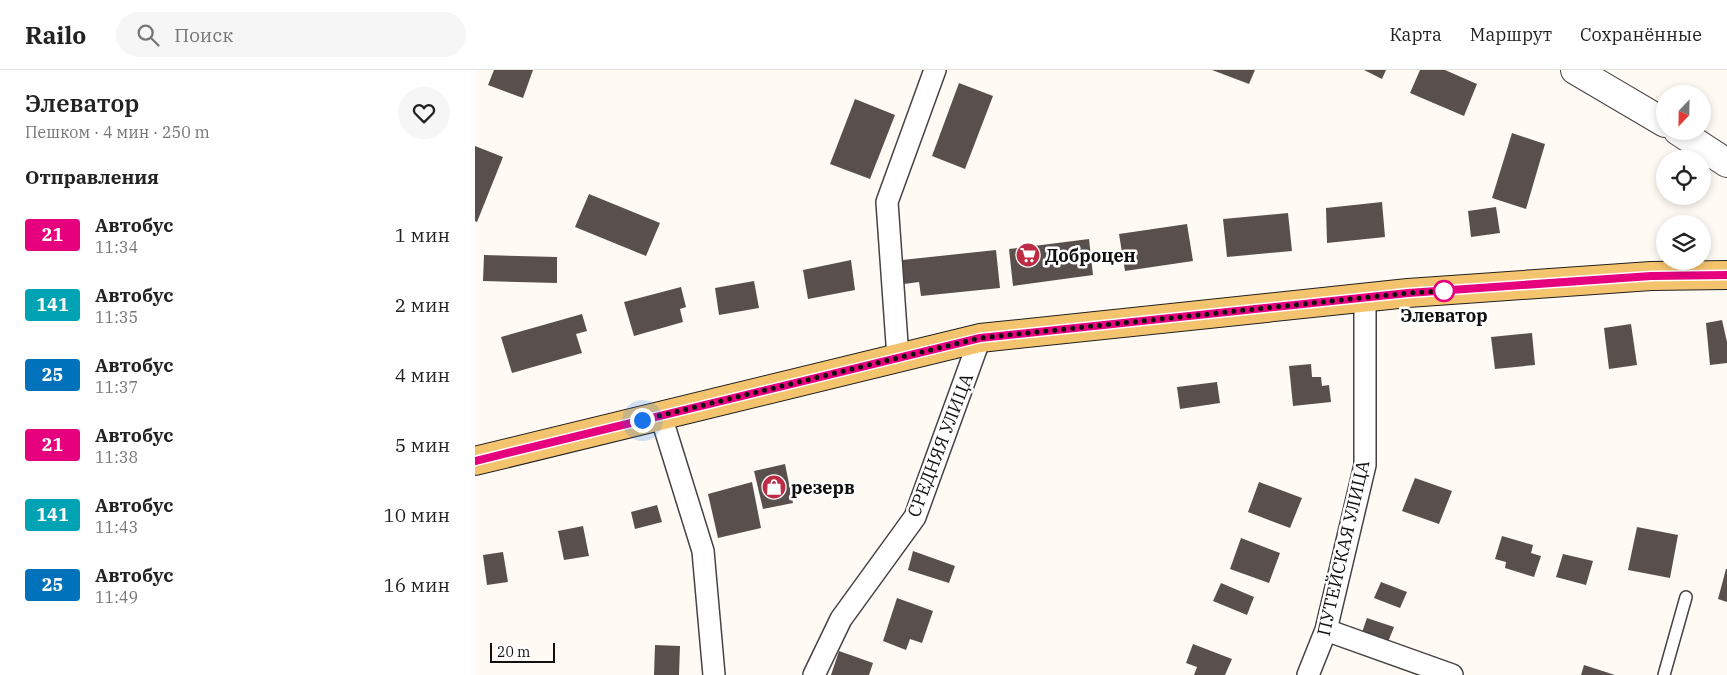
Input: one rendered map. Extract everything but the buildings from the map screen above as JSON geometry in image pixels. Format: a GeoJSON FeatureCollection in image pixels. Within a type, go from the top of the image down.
{"type":"FeatureCollection","features":[{"type":"Feature","properties":{"kind":"main road"},"geometry":{"type":"LineString","coordinates":[[475,461],[980,338],[1365,298],[1651,276],[1727,275]]}},
{"type":"Feature","properties":{"kind":"street"},"geometry":{"type":"LineString","coordinates":[[898,358],[887,202],[935,70]]}},
{"type":"Feature","properties":{"kind":"street"},"geometry":{"type":"LineString","coordinates":[[1575,70],[1656,118]]}},
{"type":"Feature","properties":{"kind":"street"},"geometry":{"type":"LineString","coordinates":[[1692,140],[1727,163]]}},
{"type":"Feature","properties":{"kind":"street","name":"ПУТЕЙСКАЯ УЛИЦА"},"geometry":{"type":"LineString","coordinates":[[1308,675],[1326,630],[1365,465],[1365,298]]}},
{"type":"Feature","properties":{"kind":"street","name":"СРЕДНЯЯ УЛИЦА"},"geometry":{"type":"LineString","coordinates":[[814,675],[841,619],[915,517],[980,338]]}},
{"type":"Feature","properties":{"kind":"street"},"geometry":{"type":"LineString","coordinates":[[661,416],[703,551],[714,675]]}},
{"type":"Feature","properties":{"kind":"street"},"geometry":{"type":"LineString","coordinates":[[1326,630],[1452,675]]}},
{"type":"Feature","properties":{"kind":"lane"},"geometry":{"type":"LineString","coordinates":[[1663,675],[1686,597]]}},
{"type":"Feature","properties":{"kind":"bus line","name":"21"},"geometry":{"type":"LineString","coordinates":[[475,461],[980,338],[1408,293],[1651,276],[1727,275]]}},
{"type":"Feature","properties":{"kind":"place","name":"Доброцен"},"geometry":{"type":"Point","coordinates":[1028,255]}},
{"type":"Feature","properties":{"kind":"place","name":"Элеватор"},"geometry":{"type":"Point","coordinates":[1444,291]}},
{"type":"Feature","properties":{"kind":"place","name":"резерв"},"geometry":{"type":"Point","coordinates":[774,487]}},
{"type":"Feature","properties":{"kind":"route"},"geometry":{"type":"LineString","coordinates":[[642,420],[980,338],[1408,293],[1444,291]]}}]}
